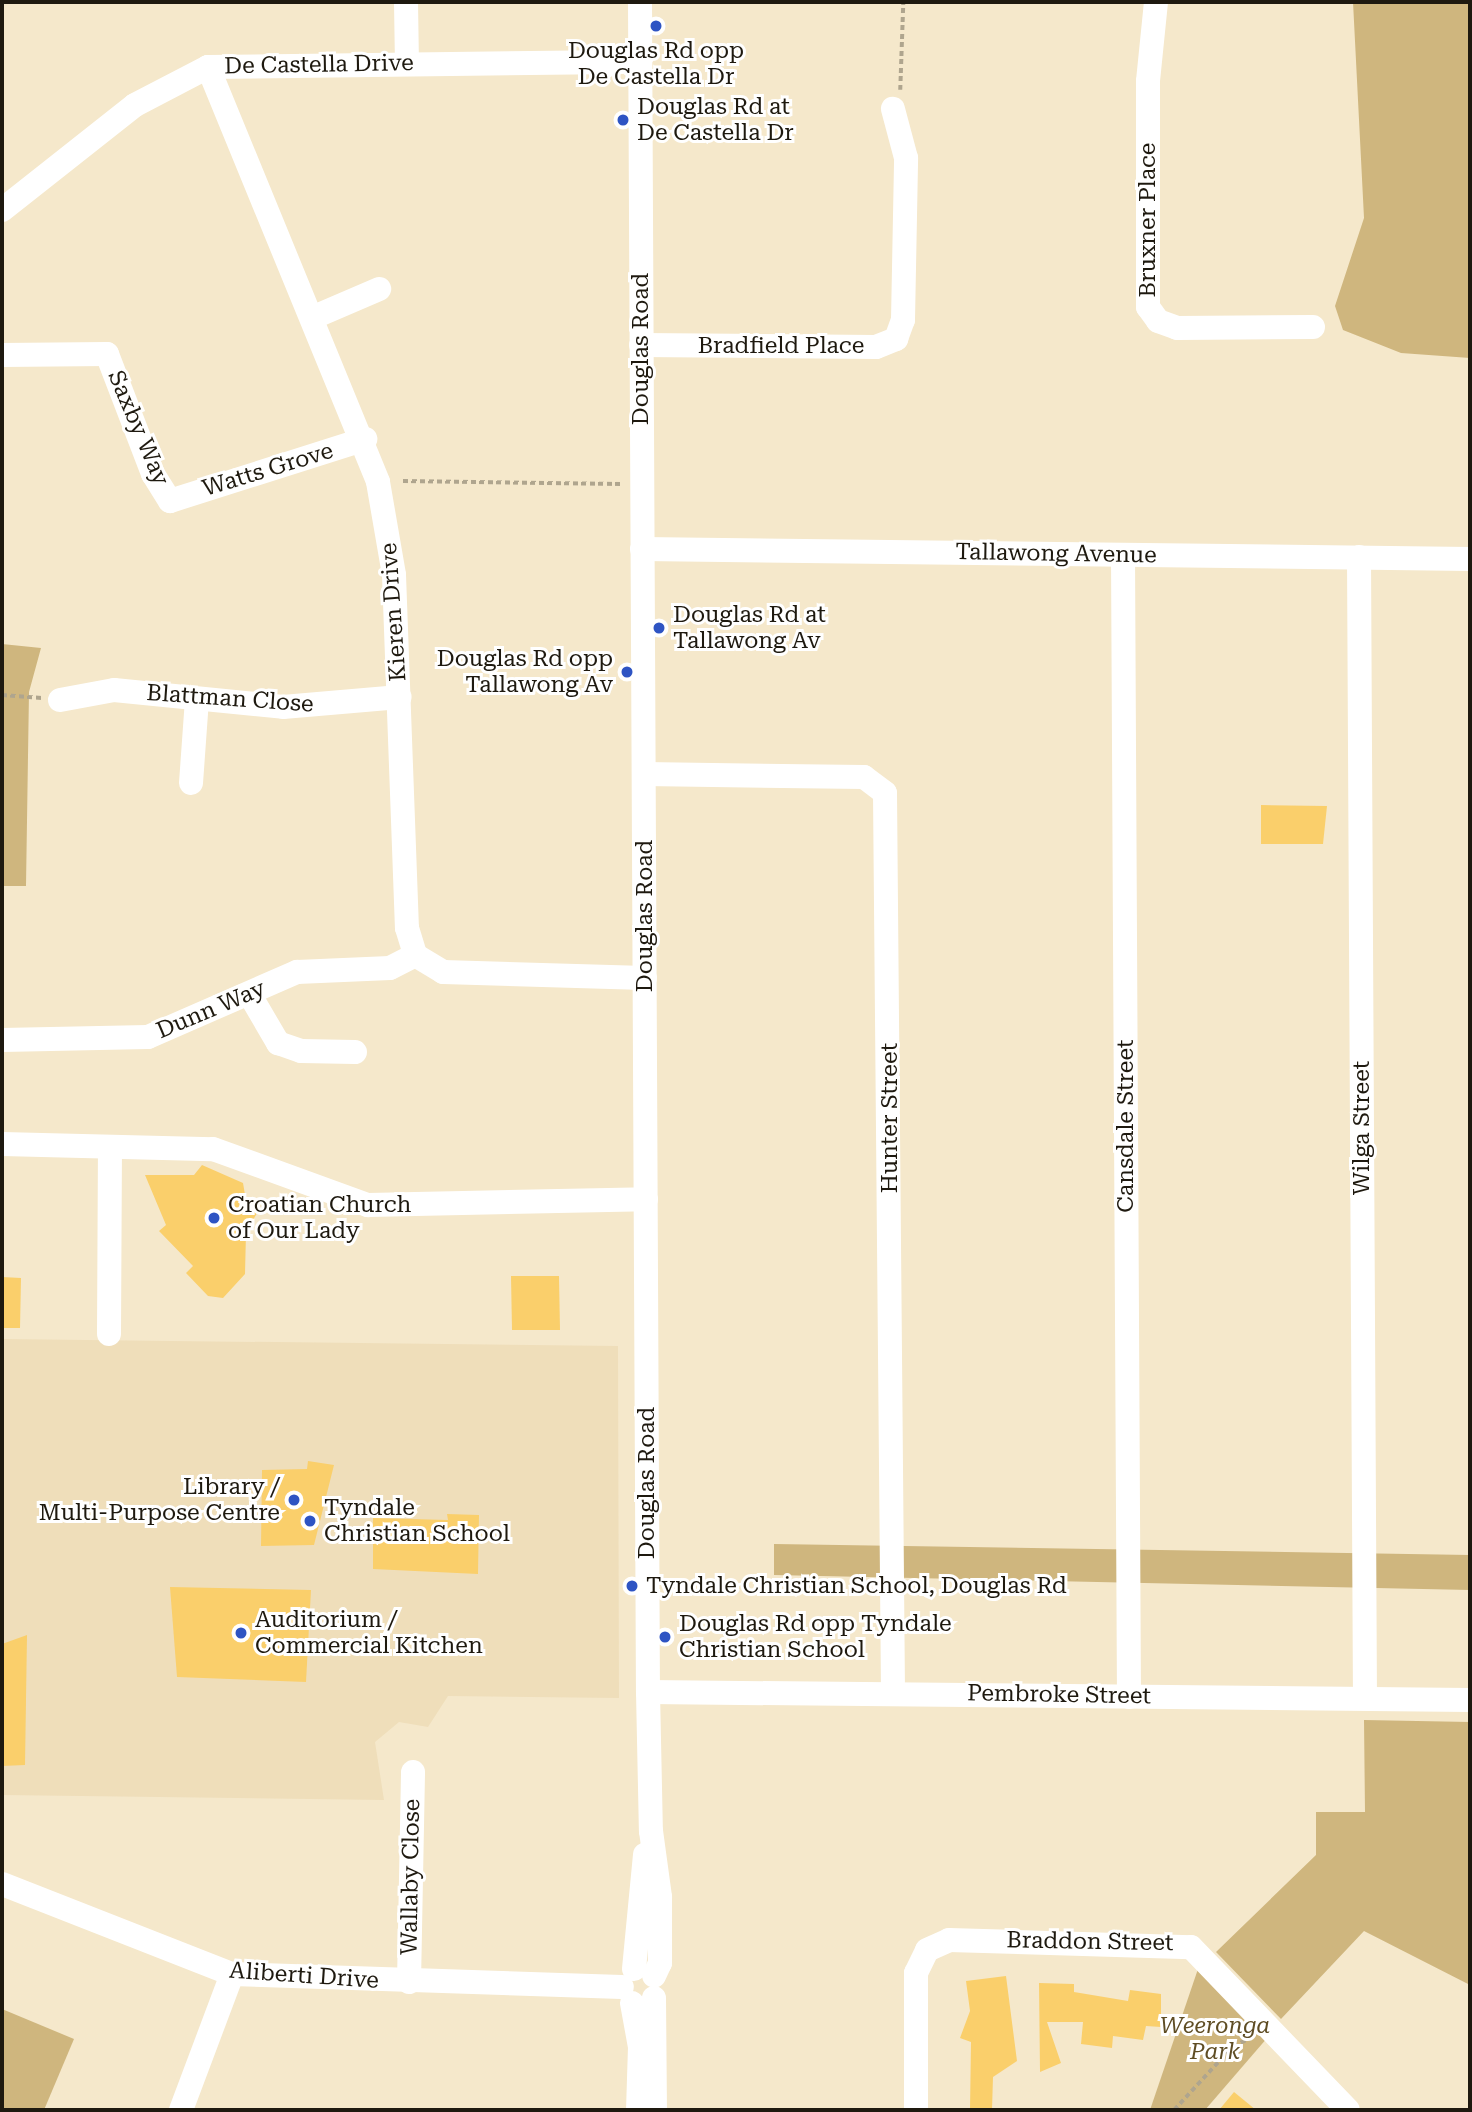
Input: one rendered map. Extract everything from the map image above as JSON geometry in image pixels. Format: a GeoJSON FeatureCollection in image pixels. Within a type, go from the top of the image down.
{"type":"FeatureCollection","features":[{"type":"Feature","properties":{"kind":"street"},"geometry":{"type":"LineString","coordinates":[[406,2],[407,63]]}},
{"type":"Feature","properties":{"kind":"street","name":"Douglas Road"},"geometry":{"type":"LineString","coordinates":[[638,2110],[639,1987],[651,1831],[648,1692],[640,2]]}},
{"type":"Feature","properties":{"kind":"street","name":"Bruxner Place"},"geometry":{"type":"LineString","coordinates":[[1156,2],[1148,81],[1148,307],[1158,321],[1177,328],[1313,327]]}},
{"type":"Feature","properties":{"kind":"street","name":"De Castella Drive"},"geometry":{"type":"LineString","coordinates":[[2,210],[135,105],[208,67],[640,62]]}},
{"type":"Feature","properties":{"kind":"street","name":"Kieren Drive"},"geometry":{"type":"LineString","coordinates":[[208,67],[365,439],[388,527],[400,697],[407,928],[415,955]]}},
{"type":"Feature","properties":{"kind":"street","name":"Bradfield Place"},"geometry":{"type":"LineString","coordinates":[[641,345],[876,347],[896,339],[903,320],[906,158],[893,109]]}},
{"type":"Feature","properties":{"kind":"street"},"geometry":{"type":"LineString","coordinates":[[314,317],[379,289]]}},
{"type":"Feature","properties":{"kind":"street","name":"Saxby Way"},"geometry":{"type":"LineString","coordinates":[[2,355],[107,354],[153,474],[170,501]]}},
{"type":"Feature","properties":{"kind":"street","name":"Watts Grove"},"geometry":{"type":"LineString","coordinates":[[170,501],[365,439]]}},
{"type":"Feature","properties":{"kind":"street","name":"Tallawong Avenue"},"geometry":{"type":"LineString","coordinates":[[642,549],[1470,559]]}},
{"type":"Feature","properties":{"kind":"street","name":"Cansdale Street"},"geometry":{"type":"LineString","coordinates":[[1123,555],[1129,1697]]}},
{"type":"Feature","properties":{"kind":"street","name":"Wilga Street"},"geometry":{"type":"LineString","coordinates":[[1359,557],[1365,1698]]}},
{"type":"Feature","properties":{"kind":"street","name":"Blattman Close"},"geometry":{"type":"LineString","coordinates":[[60,700],[114,690],[284,707],[400,697]]}},
{"type":"Feature","properties":{"kind":"street"},"geometry":{"type":"LineString","coordinates":[[191,783],[197,699]]}},
{"type":"Feature","properties":{"kind":"street","name":"Hunter Street"},"geometry":{"type":"LineString","coordinates":[[644,774],[864,777],[886,793],[893,1692]]}},
{"type":"Feature","properties":{"kind":"street"},"geometry":{"type":"LineString","coordinates":[[415,955],[443,972],[645,978]]}},
{"type":"Feature","properties":{"kind":"street","name":"Dunn Way"},"geometry":{"type":"LineString","coordinates":[[2,1040],[148,1037],[250,995],[297,972],[390,968],[415,955]]}},
{"type":"Feature","properties":{"kind":"street"},"geometry":{"type":"LineString","coordinates":[[250,995],[278,1043],[301,1051],[355,1052]]}},
{"type":"Feature","properties":{"kind":"street"},"geometry":{"type":"LineString","coordinates":[[2,1144],[213,1149],[368,1205],[646,1199]]}},
{"type":"Feature","properties":{"kind":"street"},"geometry":{"type":"LineString","coordinates":[[109,1334],[110,1147]]}},
{"type":"Feature","properties":{"kind":"street","name":"Pembroke Street"},"geometry":{"type":"LineString","coordinates":[[648,1692],[893,1692],[1470,1700]]}},
{"type":"Feature","properties":{"kind":"street","name":"Wallaby Close"},"geometry":{"type":"LineString","coordinates":[[408,1982],[413,1772]]}},
{"type":"Feature","properties":{"kind":"street","name":"Aliberti Drive"},"geometry":{"type":"LineString","coordinates":[[2,1885],[232,1974],[408,1982],[639,1987]]}},
{"type":"Feature","properties":{"kind":"street","name":"Braddon Street"},"geometry":{"type":"LineString","coordinates":[[916,2110],[916,1973],[920,1957],[942,1941],[1183,1944],[1200,1953],[1348,2110]]}},
{"type":"Feature","properties":{"kind":"street"},"geometry":{"type":"LineString","coordinates":[[181,2110],[232,1974]]}},
{"type":"Feature","properties":{"kind":"street","name":"Douglas Road"},"geometry":{"type":"LineString","coordinates":[[639,1987],[655,2110]]}},
{"type":"Feature","properties":{"kind":"path"},"geometry":{"type":"LineString","coordinates":[[893,109],[903,82],[903,2]]}},
{"type":"Feature","properties":{"kind":"path"},"geometry":{"type":"LineString","coordinates":[[403,481],[621,484]]}},
{"type":"Feature","properties":{"kind":"path"},"geometry":{"type":"LineString","coordinates":[[2,695],[60,700]]}},
{"type":"Feature","properties":{"kind":"path"},"geometry":{"type":"LineString","coordinates":[[1174,2110],[1233,2046],[1268,2028]]}},
{"type":"Feature","properties":{"kind":"shaded area","name":"Tyndale Christian School"},"geometry":{"type":"Polygon","coordinates":[[[2,1339],[618,1346],[619,1698],[448,1696],[428,1727],[399,1722],[375,1742],[384,1800],[2,1795],[2,1339]]]}},
{"type":"Feature","properties":{"kind":"green space"},"geometry":{"type":"Polygon","coordinates":[[[1353,2],[1470,2],[1470,358],[1401,353],[1343,330],[1335,306],[1364,218],[1353,2]]]}},
{"type":"Feature","properties":{"kind":"green space"},"geometry":{"type":"Polygon","coordinates":[[[2,644],[41,648],[29,692],[26,886],[2,886],[2,644]]]}},
{"type":"Feature","properties":{"kind":"green space"},"geometry":{"type":"Polygon","coordinates":[[[774,1544],[1470,1555],[1470,1590],[774,1575],[774,1544]]]}},
{"type":"Feature","properties":{"kind":"green space"},"geometry":{"type":"Polygon","coordinates":[[[1364,1720],[1470,1722],[1470,1985],[1364,1931],[1281,2019],[1216,1952],[1316,1855],[1316,1812],[1365,1812],[1364,1720]]]}},
{"type":"Feature","properties":{"kind":"green space","name":"Weeronga Park"},"geometry":{"type":"Polygon","coordinates":[[[1199,1966],[1268,2037],[1205,2110],[1150,2110],[1199,1966]]]}},
{"type":"Feature","properties":{"kind":"green space"},"geometry":{"type":"Polygon","coordinates":[[[2,2009],[74,2039],[44,2110],[2,2110],[2,2009]]]}},
{"type":"Feature","properties":{"kind":"building"},"geometry":{"type":"Polygon","coordinates":[[[1261,805],[1327,806],[1323,844],[1261,844],[1261,805]]]}},
{"type":"Feature","properties":{"kind":"building"},"geometry":{"type":"Polygon","coordinates":[[[202,1165],[243,1183],[247,1206],[257,1213],[246,1233],[245,1274],[223,1298],[208,1296],[186,1273],[193,1266],[159,1231],[166,1225],[145,1175],[194,1175],[202,1165]]]}},
{"type":"Feature","properties":{"kind":"building"},"geometry":{"type":"Polygon","coordinates":[[[511,1276],[559,1276],[560,1330],[512,1330],[511,1276]]]}},
{"type":"Feature","properties":{"kind":"building"},"geometry":{"type":"Polygon","coordinates":[[[2,1277],[21,1278],[20,1328],[2,1328],[2,1277]]]}},
{"type":"Feature","properties":{"kind":"building","name":"Library / Multi-Purpose Centre"},"geometry":{"type":"Polygon","coordinates":[[[308,1461],[334,1465],[314,1545],[261,1546],[262,1470],[307,1469],[308,1461]]]}},
{"type":"Feature","properties":{"kind":"building"},"geometry":{"type":"Polygon","coordinates":[[[447,1514],[479,1515],[478,1574],[373,1569],[373,1518],[448,1520],[447,1514]]]}},
{"type":"Feature","properties":{"kind":"building","name":"Auditorium / Commercial Kitchen"},"geometry":{"type":"Polygon","coordinates":[[[170,1587],[311,1590],[306,1682],[177,1677],[170,1587]]]}},
{"type":"Feature","properties":{"kind":"building"},"geometry":{"type":"Polygon","coordinates":[[[27,1635],[25,1765],[2,1766],[2,1644],[27,1635]]]}},
{"type":"Feature","properties":{"kind":"building"},"geometry":{"type":"Polygon","coordinates":[[[1006,1976],[1017,2061],[993,2077],[992,2110],[970,2110],[971,2042],[960,2038],[970,2011],[966,1981],[1006,1976]]]}},
{"type":"Feature","properties":{"kind":"building"},"geometry":{"type":"Polygon","coordinates":[[[1039,1983],[1074,1984],[1074,1992],[1128,2001],[1130,1990],[1161,1994],[1161,2027],[1146,2026],[1143,2040],[1113,2036],[1112,2048],[1081,2044],[1083,2022],[1047,2022],[1061,2063],[1040,2072],[1039,1983]]]}},
{"type":"Feature","properties":{"kind":"building"},"geometry":{"type":"Polygon","coordinates":[[[1234,2092],[1256,2110],[1219,2110],[1234,2092]]]}},
{"type":"Feature","properties":{"kind":"place","name":"Douglas Rd opp De Castella Dr"},"geometry":{"type":"Point","coordinates":[656,26]}},
{"type":"Feature","properties":{"kind":"place","name":"Douglas Rd at De Castella Dr"},"geometry":{"type":"Point","coordinates":[623,120]}},
{"type":"Feature","properties":{"kind":"place","name":"Douglas Rd at Tallawong Av"},"geometry":{"type":"Point","coordinates":[659,628]}},
{"type":"Feature","properties":{"kind":"place","name":"Douglas Rd opp Tallawong Av"},"geometry":{"type":"Point","coordinates":[627,672]}},
{"type":"Feature","properties":{"kind":"place","name":"Croatian Church of Our Lady"},"geometry":{"type":"Point","coordinates":[214,1218]}},
{"type":"Feature","properties":{"kind":"place","name":"Library / Multi-Purpose Centre"},"geometry":{"type":"Point","coordinates":[294,1500]}},
{"type":"Feature","properties":{"kind":"place","name":"Tyndale Christian School"},"geometry":{"type":"Point","coordinates":[310,1521]}},
{"type":"Feature","properties":{"kind":"place","name":"Tyndale Christian School, Douglas Rd"},"geometry":{"type":"Point","coordinates":[632,1586]}},
{"type":"Feature","properties":{"kind":"place","name":"Auditorium / Commercial Kitchen"},"geometry":{"type":"Point","coordinates":[241,1633]}},
{"type":"Feature","properties":{"kind":"place","name":"Douglas Rd opp Tyndale Christian School"},"geometry":{"type":"Point","coordinates":[665,1637]}}]}
